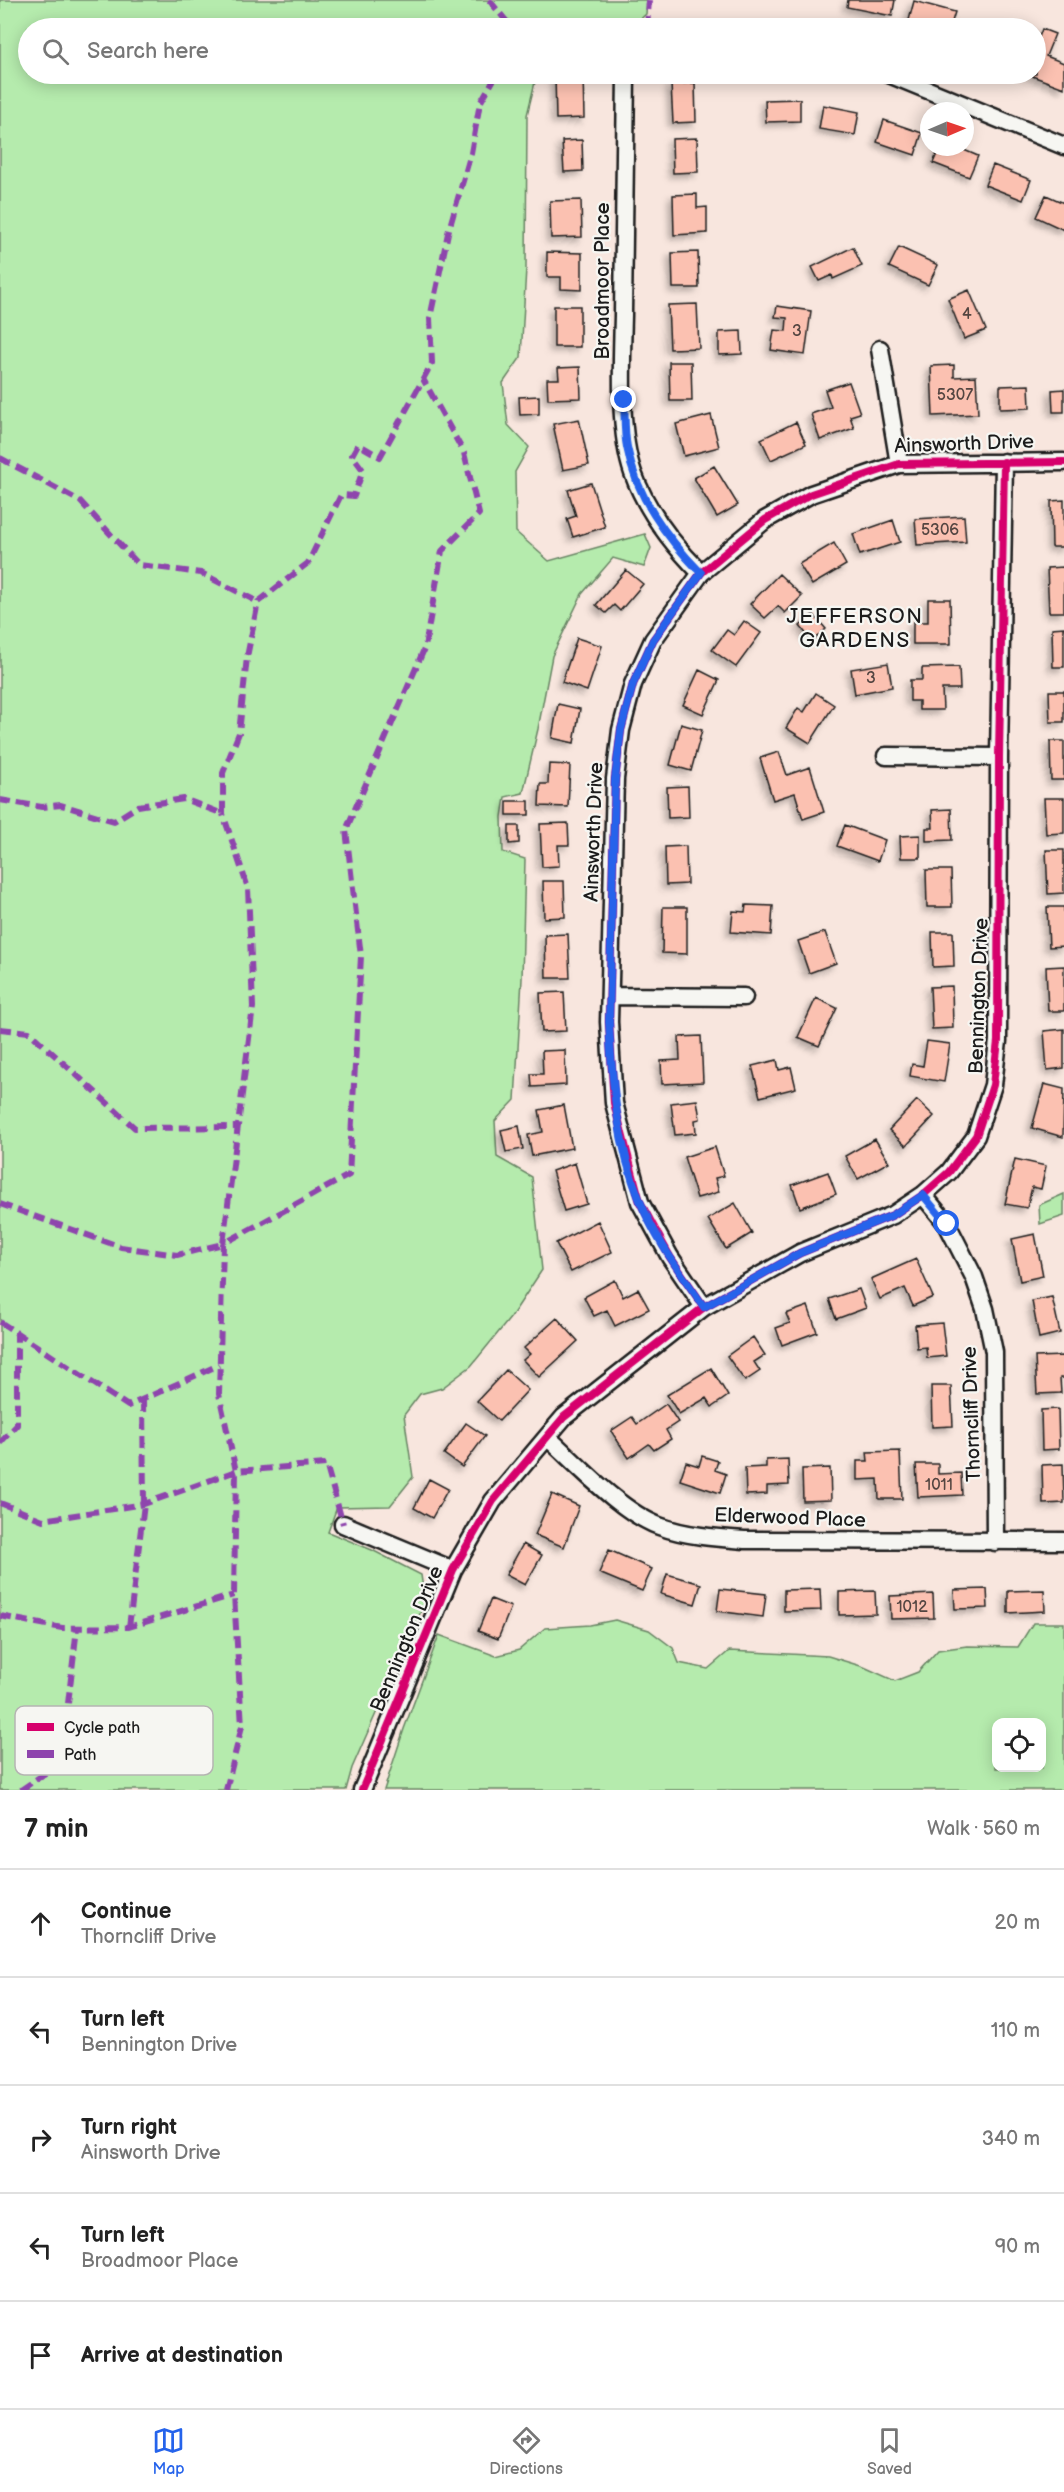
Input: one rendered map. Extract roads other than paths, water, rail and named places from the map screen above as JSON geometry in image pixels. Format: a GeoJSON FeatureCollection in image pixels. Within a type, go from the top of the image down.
{"type":"FeatureCollection","features":[{"type":"Feature","properties":{"kind":"street","name":"Broadmoor Place"},"geometry":{"type":"LineString","coordinates":[[626,84],[623,352],[626,444],[632,471],[645,504],[678,550],[701,573]]}},
{"type":"Feature","properties":{"kind":"street"},"geometry":{"type":"LineString","coordinates":[[913,84],[1064,146]]}},
{"type":"Feature","properties":{"kind":"street"},"geometry":{"type":"LineString","coordinates":[[880,349],[898,464]]}},
{"type":"Feature","properties":{"kind":"street","name":"Bennington Drive"},"geometry":{"type":"LineString","coordinates":[[362,1790],[453,1570],[493,1501],[564,1417],[704,1307],[800,1253],[893,1215],[923,1195],[949,1172],[976,1136],[993,1085],[998,1041],[999,757],[1004,462]]}},
{"type":"Feature","properties":{"kind":"street","name":"Ainsworth Drive"},"geometry":{"type":"LineString","coordinates":[[704,1307],[670,1257],[640,1202],[614,1103],[609,1022],[615,779],[621,730],[633,684],[653,640],[701,573],[765,520],[811,494],[898,464],[1064,462]]}},
{"type":"Feature","properties":{"kind":"street"},"geometry":{"type":"LineString","coordinates":[[886,756],[999,757]]}},
{"type":"Feature","properties":{"kind":"street"},"geometry":{"type":"LineString","coordinates":[[611,996],[744,997]]}},
{"type":"Feature","properties":{"kind":"street","name":"Thorncliff Drive"},"geometry":{"type":"LineString","coordinates":[[923,1195],[947,1224],[974,1277],[985,1309],[994,1352],[995,1542]]}},
{"type":"Feature","properties":{"kind":"street","name":"Elderwood Place"},"geometry":{"type":"LineString","coordinates":[[547,1437],[631,1510],[658,1526],[703,1536],[745,1540],[1064,1541]]}},
{"type":"Feature","properties":{"kind":"street"},"geometry":{"type":"LineString","coordinates":[[343,1524],[453,1570]]}},
{"type":"Feature","properties":{"kind":"district","name":"JEFFERSON GARDENS"},"geometry":{"type":"Point","coordinates":[855,628]}}]}
